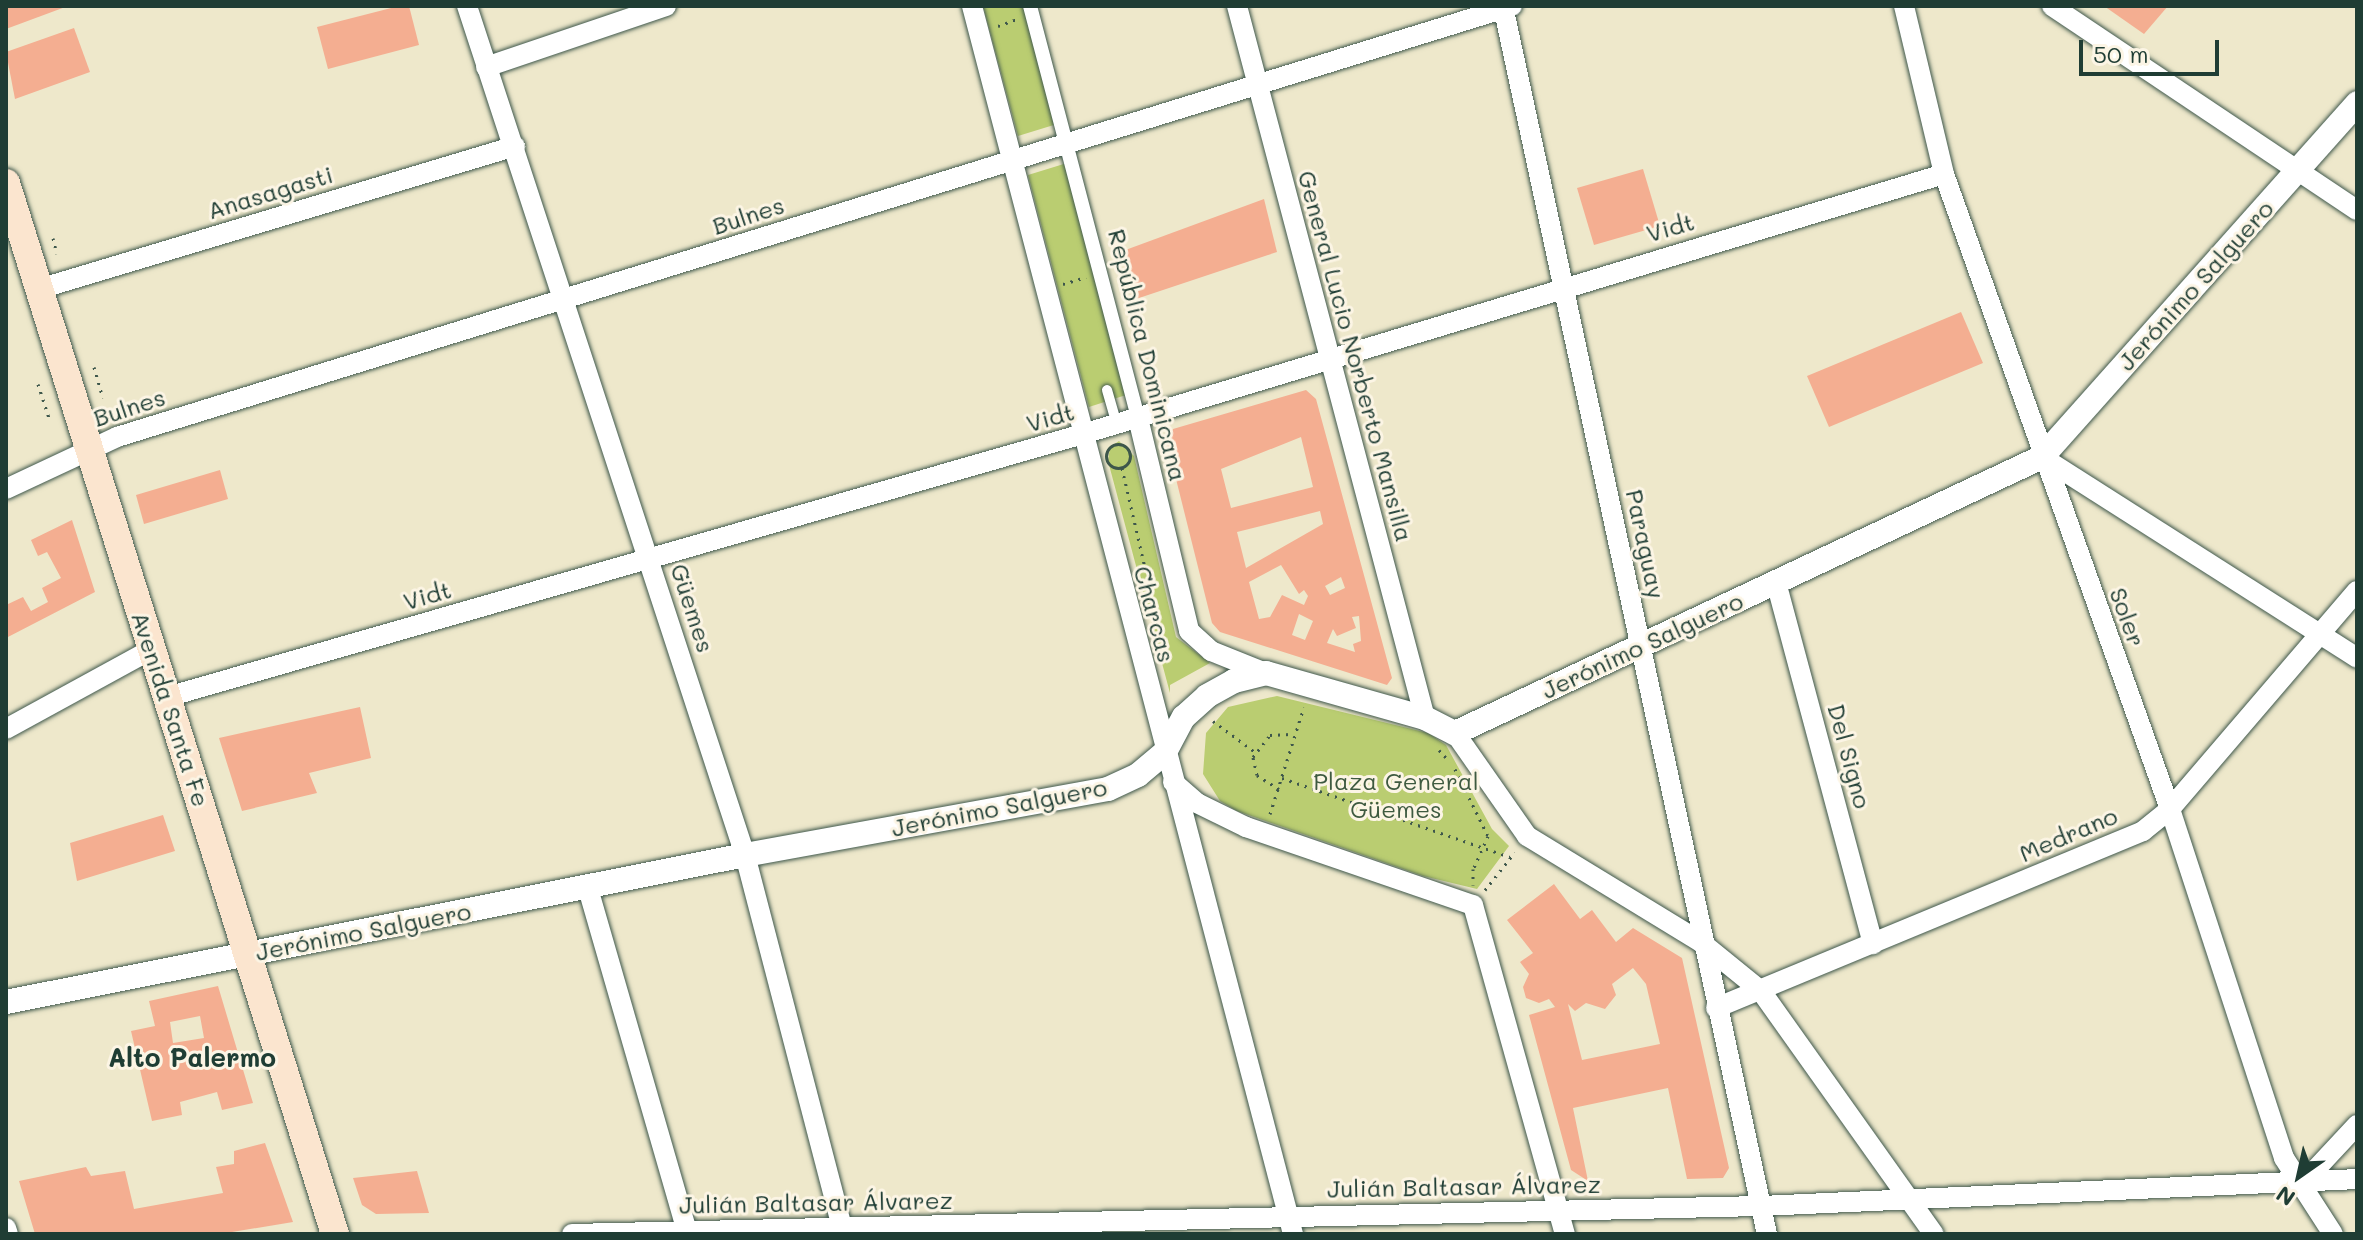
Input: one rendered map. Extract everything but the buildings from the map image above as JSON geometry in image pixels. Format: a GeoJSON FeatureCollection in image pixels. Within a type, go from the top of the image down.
{"type":"FeatureCollection","features":[{"type":"Feature","properties":{"kind":"main road","name":"Avenida Santa Fe"},"geometry":{"type":"LineString","coordinates":[[6,183],[12,220],[39,289],[335,1234]]}},
{"type":"Feature","properties":{"kind":"street","name":"Güemes"},"geometry":{"type":"LineString","coordinates":[[467,6],[745,855],[843,1231]]}},
{"type":"Feature","properties":{"kind":"street"},"geometry":{"type":"LineString","coordinates":[[486,67],[666,6]]}},
{"type":"Feature","properties":{"kind":"street","name":"Charcas"},"geometry":{"type":"LineString","coordinates":[[972,6],[1124,600],[1292,1225]]}},
{"type":"Feature","properties":{"kind":"street","name":"General Lucio Norberto Mansilla"},"geometry":{"type":"LineString","coordinates":[[1237,6],[1425,718]]}},
{"type":"Feature","properties":{"kind":"street","name":"Soler"},"geometry":{"type":"LineString","coordinates":[[1904,6],[1944,174],[2042,457],[2170,809],[2284,1158],[2333,1234]]}},
{"type":"Feature","properties":{"kind":"street"},"geometry":{"type":"LineString","coordinates":[[2052,6],[2357,210]]}},
{"type":"Feature","properties":{"kind":"street","name":"Bulnes"},"geometry":{"type":"LineString","coordinates":[[6,489],[87,448],[564,301],[1012,157],[1259,86],[1507,7]]}},
{"type":"Feature","properties":{"kind":"street","name":"Paraguay"},"geometry":{"type":"LineString","coordinates":[[1507,7],[1702,943],[1767,1234]]}},
{"type":"Feature","properties":{"kind":"street","name":"República Dominicana"},"geometry":{"type":"LineString","coordinates":[[1031,10],[1068,140],[1186,622]]}},
{"type":"Feature","properties":{"kind":"street","name":"Jerónimo Salguero"},"geometry":{"type":"LineString","coordinates":[[1455,733],[2042,457],[2357,103]]}},
{"type":"Feature","properties":{"kind":"street","name":"Anasagasti"},"geometry":{"type":"LineString","coordinates":[[39,289],[515,146]]}},
{"type":"Feature","properties":{"kind":"street","name":"Vidt"},"geometry":{"type":"LineString","coordinates":[[167,697],[1138,418],[1564,285],[1944,174]]}},
{"type":"Feature","properties":{"kind":"street"},"geometry":{"type":"LineString","coordinates":[[2042,457],[2321,632],[2357,658]]}},
{"type":"Feature","properties":{"kind":"street","name":"Del Signo"},"geometry":{"type":"LineString","coordinates":[[1776,582],[1873,944]]}},
{"type":"Feature","properties":{"kind":"street","name":"Medrano"},"geometry":{"type":"LineString","coordinates":[[1716,1008],[2143,831],[2170,809],[2357,591]]}},
{"type":"Feature","properties":{"kind":"street"},"geometry":{"type":"LineString","coordinates":[[1186,622],[1211,651],[1266,673],[1425,718],[1455,733],[1477,757],[1501,804],[1527,836],[1702,943],[1761,991],[1934,1234]]}},
{"type":"Feature","properties":{"kind":"street"},"geometry":{"type":"LineString","coordinates":[[6,729],[152,649]]}},
{"type":"Feature","properties":{"kind":"street","name":"Jerónimo Salguero"},"geometry":{"type":"LineString","coordinates":[[6,1002],[587,885],[1108,789],[1138,775],[1165,752],[1194,706],[1234,681],[1266,673]]}},
{"type":"Feature","properties":{"kind":"street"},"geometry":{"type":"LineString","coordinates":[[1173,782],[1197,803],[1246,827],[1473,905],[1565,1234]]}},
{"type":"Feature","properties":{"kind":"street"},"geometry":{"type":"LineString","coordinates":[[587,885],[687,1231]]}},
{"type":"Feature","properties":{"kind":"street"},"geometry":{"type":"LineString","coordinates":[[2301,1185],[2357,1125]]}},
{"type":"Feature","properties":{"kind":"street","name":"Julián Baltasar Álvarez"},"geometry":{"type":"LineString","coordinates":[[572,1234],[1292,1225],[1558,1209],[1761,1206],[2301,1185],[2357,1179]]}},
{"type":"Feature","properties":{"kind":"street"},"geometry":{"type":"LineString","coordinates":[[6,1228],[8,1234]]}},
{"type":"Feature","properties":{"kind":"lane"},"geometry":{"type":"LineString","coordinates":[[1107,390],[1117,424]]}},
{"type":"Feature","properties":{"kind":"path"},"geometry":{"type":"LineString","coordinates":[[979,33],[1031,10]]}},
{"type":"Feature","properties":{"kind":"path"},"geometry":{"type":"LineString","coordinates":[[53,238],[57,254]]}},
{"type":"Feature","properties":{"kind":"path"},"geometry":{"type":"LineString","coordinates":[[1046,289],[1101,273]]}},
{"type":"Feature","properties":{"kind":"path"},"geometry":{"type":"LineString","coordinates":[[94,367],[103,398]]}},
{"type":"Feature","properties":{"kind":"path"},"geometry":{"type":"LineString","coordinates":[[38,384],[49,417]]}},
{"type":"Feature","properties":{"kind":"path"},"geometry":{"type":"LineString","coordinates":[[1122,468],[1110,466],[1105,459],[1113,445],[1129,452],[1122,468],[1162,641]]}},
{"type":"Feature","properties":{"kind":"path"},"geometry":{"type":"LineString","coordinates":[[1106,528],[1160,514]]}},
{"type":"Feature","properties":{"kind":"path"},"geometry":{"type":"LineString","coordinates":[[1113,556],[1167,543]]}},
{"type":"Feature","properties":{"kind":"path"},"geometry":{"type":"LineString","coordinates":[[1124,600],[1177,587]]}},
{"type":"Feature","properties":{"kind":"path"},"geometry":{"type":"LineString","coordinates":[[1134,638],[1157,621],[1186,622]]}},
{"type":"Feature","properties":{"kind":"path"},"geometry":{"type":"LineString","coordinates":[[1134,638],[1162,641],[1186,622]]}},
{"type":"Feature","properties":{"kind":"path"},"geometry":{"type":"LineString","coordinates":[[1246,827],[1252,814],[1268,819],[1293,734],[1312,687]]}},
{"type":"Feature","properties":{"kind":"path"},"geometry":{"type":"LineString","coordinates":[[1194,706],[1255,752]]}},
{"type":"Feature","properties":{"kind":"path"},"geometry":{"type":"LineString","coordinates":[[1425,718],[1431,741],[1453,766],[1488,836],[1473,869],[1473,905]]}},
{"type":"Feature","properties":{"kind":"path"},"geometry":{"type":"LineString","coordinates":[[1279,789],[1257,775],[1255,752],[1270,735],[1293,734]]}},
{"type":"Feature","properties":{"kind":"path"},"geometry":{"type":"LineString","coordinates":[[1282,778],[1510,857]]}},
{"type":"Feature","properties":{"kind":"path"},"geometry":{"type":"LineString","coordinates":[[1473,905],[1527,836]]}},
{"type":"Feature","properties":{"kind":"green space"},"geometry":{"type":"Polygon","coordinates":[[[983,6],[1025,6],[1057,124],[1018,136],[983,6]]]}},
{"type":"Feature","properties":{"kind":"green space"},"geometry":{"type":"Polygon","coordinates":[[[1067,163],[1126,395],[1089,407],[1028,175],[1067,163]]]}},
{"type":"Feature","properties":{"kind":"green space"},"geometry":{"type":"Polygon","coordinates":[[[1119,441],[1134,456],[1176,637],[1210,663],[1170,685],[1170,693],[1108,461],[1110,447],[1119,441]]]}},
{"type":"Feature","properties":{"kind":"green space","name":"Plaza General Güemes"},"geometry":{"type":"Polygon","coordinates":[[[1277,696],[1428,733],[1446,745],[1492,829],[1509,846],[1477,889],[1423,876],[1237,811],[1220,801],[1203,774],[1206,733],[1228,707],[1277,696]]]}},
{"type":"Feature","properties":{"kind":"district","name":"Alto Palermo"},"geometry":{"type":"Point","coordinates":[192,1058]}}]}
